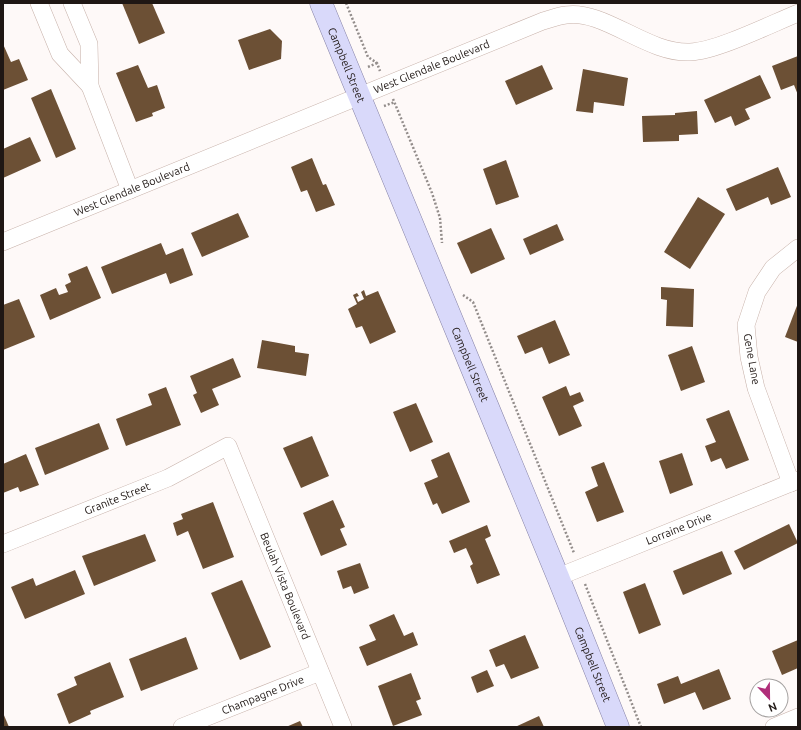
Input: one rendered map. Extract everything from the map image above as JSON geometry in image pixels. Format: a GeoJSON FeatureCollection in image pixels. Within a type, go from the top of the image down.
{"type":"FeatureCollection","features":[{"type":"Feature","properties":{"kind":"main road","name":"Campbell Street"},"geometry":{"type":"LineString","coordinates":[[321,3],[558,577],[618,727]]}},
{"type":"Feature","properties":{"kind":"street"},"geometry":{"type":"LineString","coordinates":[[39,3],[60,54],[90,86]]}},
{"type":"Feature","properties":{"kind":"street"},"geometry":{"type":"LineString","coordinates":[[72,3],[88,44],[90,86],[130,190]]}},
{"type":"Feature","properties":{"kind":"street","name":"West Glendale Boulevard"},"geometry":{"type":"LineString","coordinates":[[3,242],[387,84],[543,21],[567,14],[594,17],[661,48],[690,52],[717,46],[798,13]]}},
{"type":"Feature","properties":{"kind":"street","name":"Gene Lane"},"geometry":{"type":"LineString","coordinates":[[794,482],[756,388],[749,357],[746,325],[757,292],[773,268],[798,248]]}},
{"type":"Feature","properties":{"kind":"street","name":"Granite Street"},"geometry":{"type":"LineString","coordinates":[[3,544],[168,478],[228,446]]}},
{"type":"Feature","properties":{"kind":"street","name":"Beulah Vista Boulevard"},"geometry":{"type":"LineString","coordinates":[[228,446],[343,727]]}},
{"type":"Feature","properties":{"kind":"street","name":"Lorraine Drive"},"geometry":{"type":"LineString","coordinates":[[558,577],[794,482]]}},
{"type":"Feature","properties":{"kind":"street","name":"Champagne Drive"},"geometry":{"type":"LineString","coordinates":[[182,727],[320,672]]}},
{"type":"Feature","properties":{"kind":"street"},"geometry":{"type":"LineString","coordinates":[[774,727],[798,717]]}},
{"type":"Feature","properties":{"kind":"path"},"geometry":{"type":"LineString","coordinates":[[346,3],[368,57],[377,63],[387,84],[432,193],[440,218],[442,245]]}},
{"type":"Feature","properties":{"kind":"path"},"geometry":{"type":"LineString","coordinates":[[366,68],[377,63]]}},
{"type":"Feature","properties":{"kind":"path"},"geometry":{"type":"LineString","coordinates":[[382,107],[395,102]]}},
{"type":"Feature","properties":{"kind":"path"},"geometry":{"type":"LineString","coordinates":[[458,290],[473,302],[580,569],[641,727]]}},
{"type":"Feature","properties":{"kind":"building"},"geometry":{"type":"Polygon","coordinates":[[[122,3],[152,3],[165,33],[139,44],[122,3]]]}},
{"type":"Feature","properties":{"kind":"building"},"geometry":{"type":"Polygon","coordinates":[[[270,29],[282,41],[281,59],[249,70],[238,40],[270,29]]]}},
{"type":"Feature","properties":{"kind":"building"},"geometry":{"type":"Polygon","coordinates":[[[3,44],[11,62],[19,59],[28,80],[3,90],[3,44]]]}},
{"type":"Feature","properties":{"kind":"building"},"geometry":{"type":"Polygon","coordinates":[[[798,56],[798,95],[794,85],[781,90],[772,66],[798,56]]]}},
{"type":"Feature","properties":{"kind":"building"},"geometry":{"type":"Polygon","coordinates":[[[138,65],[148,88],[157,85],[165,108],[152,113],[153,116],[136,122],[116,73],[138,65]]]}},
{"type":"Feature","properties":{"kind":"building"},"geometry":{"type":"Polygon","coordinates":[[[542,65],[553,89],[516,105],[505,81],[542,65]]]}},
{"type":"Feature","properties":{"kind":"building"},"geometry":{"type":"Polygon","coordinates":[[[583,69],[628,78],[624,106],[594,102],[593,113],[576,111],[583,69]]]}},
{"type":"Feature","properties":{"kind":"building"},"geometry":{"type":"Polygon","coordinates":[[[760,75],[771,98],[745,109],[750,119],[735,126],[731,116],[715,123],[704,100],[760,75]]]}},
{"type":"Feature","properties":{"kind":"building"},"geometry":{"type":"Polygon","coordinates":[[[51,89],[76,149],[56,158],[31,98],[51,89]]]}},
{"type":"Feature","properties":{"kind":"building"},"geometry":{"type":"Polygon","coordinates":[[[697,111],[698,134],[679,135],[679,141],[643,142],[642,116],[675,115],[675,113],[697,111]]]}},
{"type":"Feature","properties":{"kind":"building"},"geometry":{"type":"Polygon","coordinates":[[[30,137],[41,161],[3,178],[3,149],[30,137]]]}},
{"type":"Feature","properties":{"kind":"building"},"geometry":{"type":"Polygon","coordinates":[[[312,158],[323,185],[326,184],[335,205],[316,212],[307,190],[301,192],[291,167],[312,158]]]}},
{"type":"Feature","properties":{"kind":"building"},"geometry":{"type":"Polygon","coordinates":[[[506,160],[519,197],[496,205],[483,169],[506,160]]]}},
{"type":"Feature","properties":{"kind":"building"},"geometry":{"type":"Polygon","coordinates":[[[778,167],[791,197],[771,205],[768,197],[736,211],[726,189],[778,167]]]}},
{"type":"Feature","properties":{"kind":"building"},"geometry":{"type":"Polygon","coordinates":[[[698,197],[725,214],[690,269],[664,252],[698,197]]]}},
{"type":"Feature","properties":{"kind":"building"},"geometry":{"type":"Polygon","coordinates":[[[238,213],[249,237],[202,257],[191,233],[238,213]]]}},
{"type":"Feature","properties":{"kind":"building"},"geometry":{"type":"Polygon","coordinates":[[[557,224],[564,240],[530,255],[523,239],[557,224]]]}},
{"type":"Feature","properties":{"kind":"building"},"geometry":{"type":"Polygon","coordinates":[[[491,228],[505,259],[471,274],[457,243],[491,228]]]}},
{"type":"Feature","properties":{"kind":"building"},"geometry":{"type":"Polygon","coordinates":[[[161,243],[166,255],[183,248],[193,275],[170,284],[166,273],[112,294],[101,267],[161,243]]]}},
{"type":"Feature","properties":{"kind":"building"},"geometry":{"type":"Polygon","coordinates":[[[87,266],[101,298],[50,320],[40,295],[56,288],[59,295],[68,292],[65,285],[71,282],[68,274],[87,266]]]}},
{"type":"Feature","properties":{"kind":"building"},"geometry":{"type":"Polygon","coordinates":[[[661,287],[694,289],[693,327],[666,326],[667,300],[661,299],[661,287]]]}},
{"type":"Feature","properties":{"kind":"building"},"geometry":{"type":"Polygon","coordinates":[[[364,290],[366,296],[378,291],[396,332],[370,344],[362,326],[356,328],[348,309],[357,304],[353,295],[357,293],[359,296],[356,297],[358,302],[364,299],[361,292],[364,290]]]}},
{"type":"Feature","properties":{"kind":"building"},"geometry":{"type":"Polygon","coordinates":[[[19,299],[35,337],[3,350],[3,305],[19,299]]]}},
{"type":"Feature","properties":{"kind":"building"},"geometry":{"type":"Polygon","coordinates":[[[798,303],[798,342],[785,337],[798,303]]]}},
{"type":"Feature","properties":{"kind":"building"},"geometry":{"type":"Polygon","coordinates":[[[555,320],[570,355],[549,364],[542,347],[525,354],[517,336],[555,320]]]}},
{"type":"Feature","properties":{"kind":"building"},"geometry":{"type":"Polygon","coordinates":[[[262,340],[295,346],[295,352],[309,354],[306,376],[257,368],[262,340]]]}},
{"type":"Feature","properties":{"kind":"building"},"geometry":{"type":"Polygon","coordinates":[[[692,346],[705,382],[681,391],[668,355],[692,346]]]}},
{"type":"Feature","properties":{"kind":"building"},"geometry":{"type":"Polygon","coordinates":[[[233,358],[241,377],[212,389],[219,405],[201,413],[193,395],[197,393],[190,376],[233,358]]]}},
{"type":"Feature","properties":{"kind":"building"},"geometry":{"type":"Polygon","coordinates":[[[566,386],[570,396],[580,392],[584,401],[573,406],[582,426],[559,436],[542,397],[566,386]]]}},
{"type":"Feature","properties":{"kind":"building"},"geometry":{"type":"Polygon","coordinates":[[[166,387],[181,425],[126,446],[116,419],[152,405],[148,394],[166,387]]]}},
{"type":"Feature","properties":{"kind":"building"},"geometry":{"type":"Polygon","coordinates":[[[416,403],[433,442],[410,452],[393,412],[416,403]]]}},
{"type":"Feature","properties":{"kind":"building"},"geometry":{"type":"Polygon","coordinates":[[[729,410],[749,460],[726,469],[721,458],[711,462],[705,446],[716,442],[706,419],[729,410]]]}},
{"type":"Feature","properties":{"kind":"building"},"geometry":{"type":"Polygon","coordinates":[[[99,423],[109,449],[45,475],[35,448],[99,423]]]}},
{"type":"Feature","properties":{"kind":"building"},"geometry":{"type":"Polygon","coordinates":[[[312,436],[329,476],[301,488],[283,448],[312,436]]]}},
{"type":"Feature","properties":{"kind":"building"},"geometry":{"type":"Polygon","coordinates":[[[449,452],[470,502],[442,514],[437,503],[433,505],[424,483],[438,477],[431,460],[449,452]]]}},
{"type":"Feature","properties":{"kind":"building"},"geometry":{"type":"Polygon","coordinates":[[[682,453],[693,485],[670,494],[659,461],[682,453]]]}},
{"type":"Feature","properties":{"kind":"building"},"geometry":{"type":"Polygon","coordinates":[[[26,454],[39,485],[20,492],[18,487],[3,493],[3,464],[26,454]]]}},
{"type":"Feature","properties":{"kind":"building"},"geometry":{"type":"Polygon","coordinates":[[[604,462],[624,512],[597,522],[585,492],[598,486],[591,467],[604,462]]]}},
{"type":"Feature","properties":{"kind":"building"},"geometry":{"type":"Polygon","coordinates":[[[333,500],[345,527],[340,529],[347,545],[321,556],[303,513],[333,500]]]}},
{"type":"Feature","properties":{"kind":"building"},"geometry":{"type":"Polygon","coordinates":[[[213,502],[234,557],[203,569],[188,531],[177,536],[173,523],[183,519],[181,514],[213,502]]]}},
{"type":"Feature","properties":{"kind":"building"},"geometry":{"type":"Polygon","coordinates":[[[789,524],[798,543],[744,570],[734,551],[789,524]]]}},
{"type":"Feature","properties":{"kind":"building"},"geometry":{"type":"Polygon","coordinates":[[[487,525],[491,536],[485,539],[500,575],[477,584],[470,566],[473,564],[466,548],[454,553],[449,541],[487,525]]]}},
{"type":"Feature","properties":{"kind":"building"},"geometry":{"type":"Polygon","coordinates":[[[145,534],[156,561],[94,586],[82,556],[145,534]]]}},
{"type":"Feature","properties":{"kind":"building"},"geometry":{"type":"Polygon","coordinates":[[[722,551],[732,574],[683,595],[673,571],[722,551]]]}},
{"type":"Feature","properties":{"kind":"building"},"geometry":{"type":"Polygon","coordinates":[[[360,563],[369,588],[354,594],[351,586],[343,589],[337,571],[360,563]]]}},
{"type":"Feature","properties":{"kind":"building"},"geometry":{"type":"Polygon","coordinates":[[[75,570],[85,594],[25,619],[11,587],[33,578],[36,586],[75,570]]]}},
{"type":"Feature","properties":{"kind":"building"},"geometry":{"type":"Polygon","coordinates":[[[242,580],[271,647],[240,660],[211,593],[242,580]]]}},
{"type":"Feature","properties":{"kind":"building"},"geometry":{"type":"Polygon","coordinates":[[[645,583],[661,625],[639,634],[623,592],[645,583]]]}},
{"type":"Feature","properties":{"kind":"building"},"geometry":{"type":"Polygon","coordinates":[[[394,614],[404,636],[413,632],[418,645],[367,666],[359,647],[376,640],[369,625],[394,614]]]}},
{"type":"Feature","properties":{"kind":"building"},"geometry":{"type":"Polygon","coordinates":[[[525,635],[539,668],[511,679],[504,664],[496,667],[489,650],[525,635]]]}},
{"type":"Feature","properties":{"kind":"building"},"geometry":{"type":"Polygon","coordinates":[[[186,637],[198,669],[141,691],[129,659],[186,637]]]}},
{"type":"Feature","properties":{"kind":"building"},"geometry":{"type":"Polygon","coordinates":[[[798,640],[798,668],[782,675],[772,651],[798,640]]]}},
{"type":"Feature","properties":{"kind":"building"},"geometry":{"type":"Polygon","coordinates":[[[110,662],[124,697],[90,711],[91,714],[69,724],[57,694],[77,685],[74,677],[110,662]]]}},
{"type":"Feature","properties":{"kind":"building"},"geometry":{"type":"Polygon","coordinates":[[[719,669],[731,699],[703,710],[695,692],[664,704],[657,684],[678,676],[681,684],[719,669]]]}},
{"type":"Feature","properties":{"kind":"building"},"geometry":{"type":"Polygon","coordinates":[[[487,670],[494,686],[477,693],[471,677],[487,670]]]}},
{"type":"Feature","properties":{"kind":"building"},"geometry":{"type":"Polygon","coordinates":[[[411,673],[421,699],[416,701],[422,715],[393,726],[378,686],[411,673]]]}},
{"type":"Feature","properties":{"kind":"building"},"geometry":{"type":"Polygon","coordinates":[[[3,713],[9,727],[3,727],[3,713]]]}},
{"type":"Feature","properties":{"kind":"building"},"geometry":{"type":"Polygon","coordinates":[[[539,716],[544,727],[515,727],[539,716]]]}},
{"type":"Feature","properties":{"kind":"building"},"geometry":{"type":"Polygon","coordinates":[[[300,721],[303,727],[286,727],[300,721]]]}}]}
